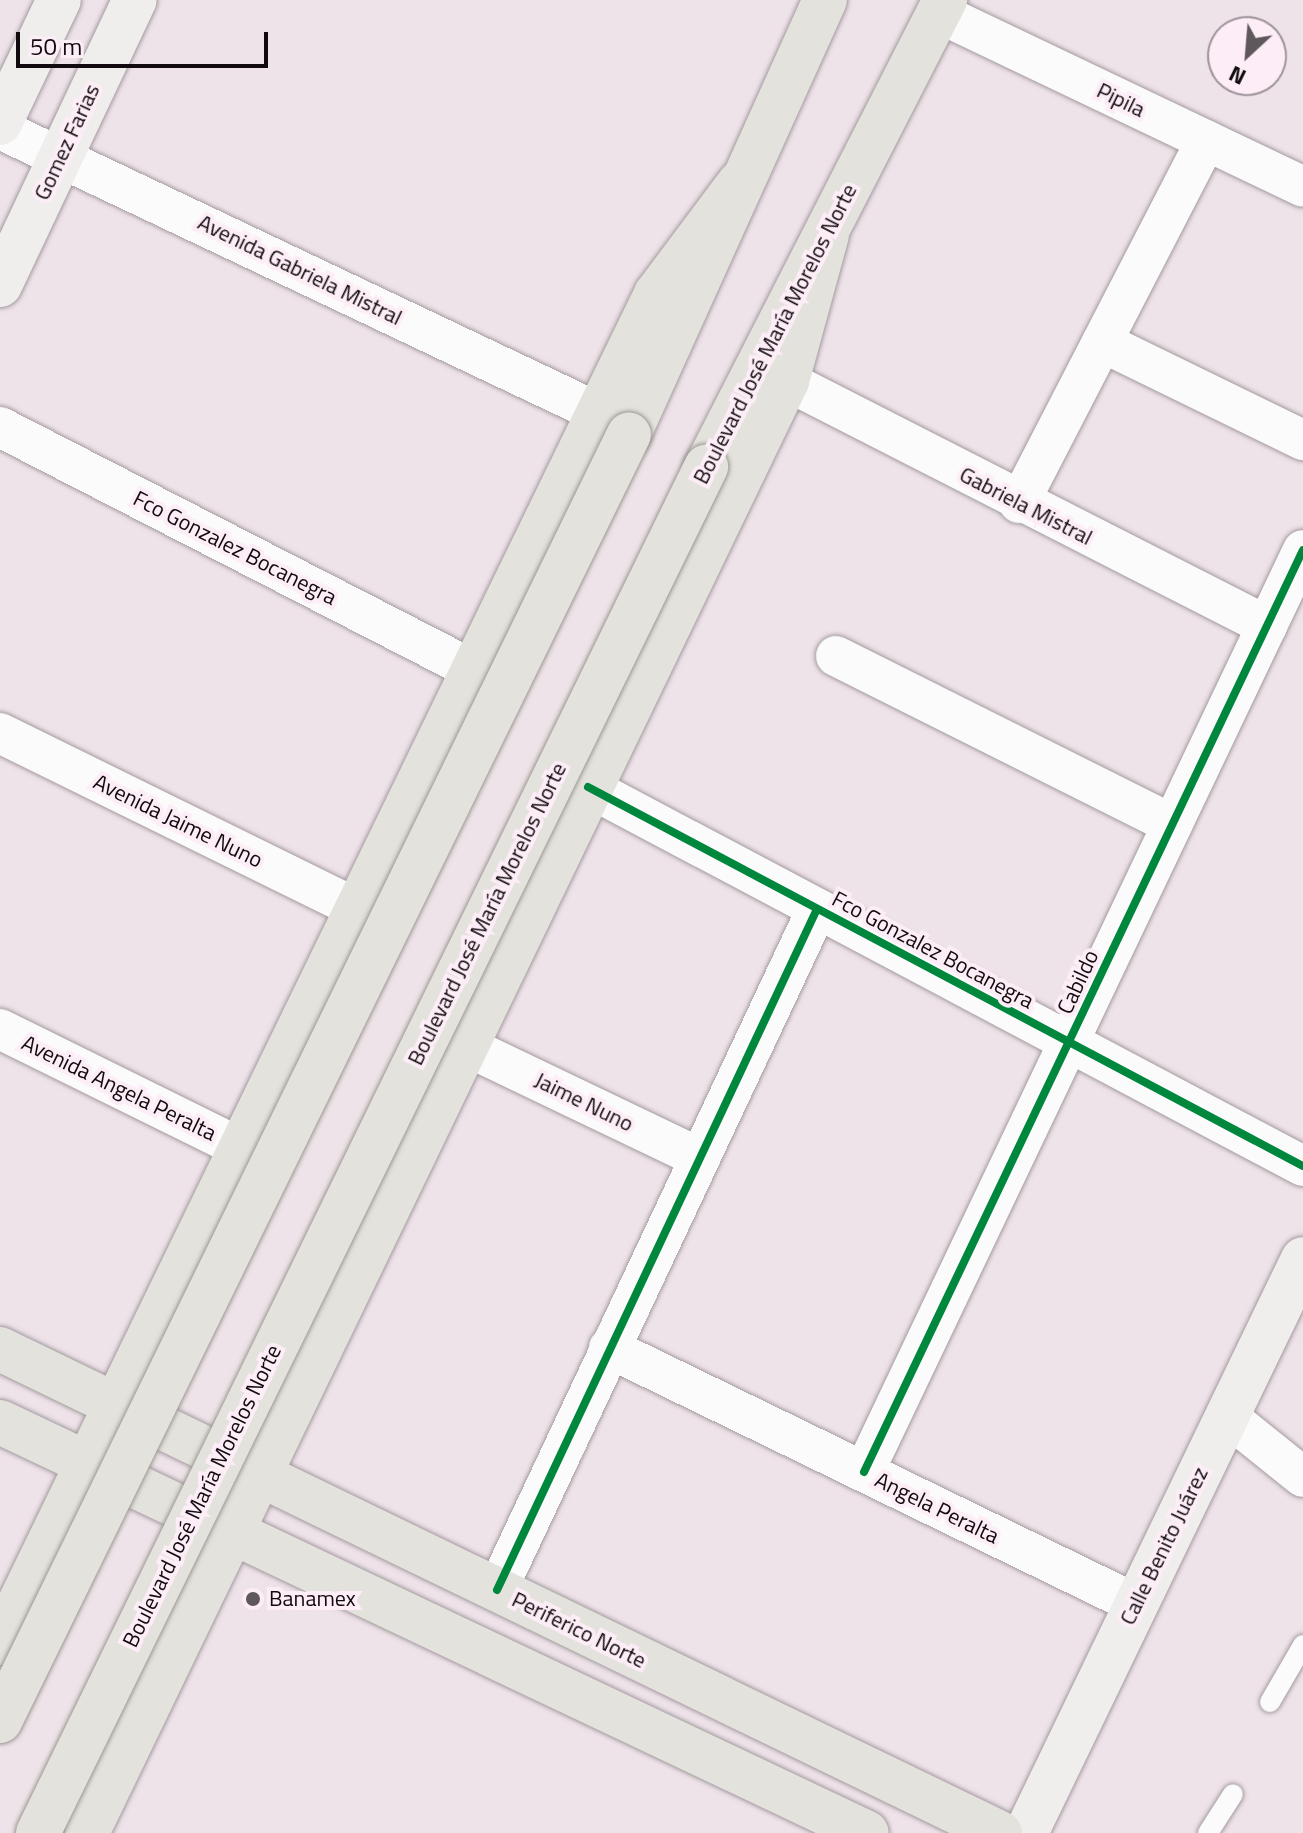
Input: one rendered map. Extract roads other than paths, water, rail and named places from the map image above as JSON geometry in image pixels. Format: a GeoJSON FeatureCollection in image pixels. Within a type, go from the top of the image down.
{"type":"FeatureCollection","features":[{"type":"Feature","properties":{"kind":"main road"},"geometry":{"type":"LineString","coordinates":[[0,1721],[614,424],[739,183],[825,0]]}},
{"type":"Feature","properties":{"kind":"main road","name":"Boulevard José María Morelos Norte"},"geometry":{"type":"LineString","coordinates":[[38,1833],[706,467],[942,6]]}},
{"type":"Feature","properties":{"kind":"main road"},"geometry":{"type":"LineString","coordinates":[[87,1833],[468,1047],[588,787],[787,381],[827,235]]}},
{"type":"Feature","properties":{"kind":"main road"},"geometry":{"type":"LineString","coordinates":[[0,1643],[471,669],[614,424]]}},
{"type":"Feature","properties":{"kind":"main road","name":"Periferico Norte"},"geometry":{"type":"LineString","coordinates":[[0,1349],[1000,1833]]}},
{"type":"Feature","properties":{"kind":"main road"},"geometry":{"type":"LineString","coordinates":[[0,1422],[867,1833]]}},
{"type":"Feature","properties":{"kind":"street"},"geometry":{"type":"LineString","coordinates":[[0,126],[59,0]]}},
{"type":"Feature","properties":{"kind":"street","name":"Gomez Farias"},"geometry":{"type":"LineString","coordinates":[[0,285],[135,0]]}},
{"type":"Feature","properties":{"kind":"street","name":"Pipila"},"geometry":{"type":"LineString","coordinates":[[942,6],[1303,187]]}},
{"type":"Feature","properties":{"kind":"street","name":"Avenida Gabriela Mistral"},"geometry":{"type":"LineString","coordinates":[[0,126],[614,424]]}},
{"type":"Feature","properties":{"kind":"street"},"geometry":{"type":"LineString","coordinates":[[1019,503],[1206,140]]}},
{"type":"Feature","properties":{"kind":"street"},"geometry":{"type":"LineString","coordinates":[[1102,342],[1303,440]]}},
{"type":"Feature","properties":{"kind":"street","name":"Gabriela Mistral"},"geometry":{"type":"LineString","coordinates":[[787,381],[1019,503],[1267,626]]}},
{"type":"Feature","properties":{"kind":"street","name":"Fco Gonzalez Bocanegra"},"geometry":{"type":"LineString","coordinates":[[0,427],[471,669]]}},
{"type":"Feature","properties":{"kind":"street","name":"Cabildo"},"geometry":{"type":"LineString","coordinates":[[864,1472],[1303,550]]}},
{"type":"Feature","properties":{"kind":"street"},"geometry":{"type":"LineString","coordinates":[[836,656],[1172,824]]}},
{"type":"Feature","properties":{"kind":"street","name":"Avenida Jaime Nuno"},"geometry":{"type":"LineString","coordinates":[[0,733],[356,908]]}},
{"type":"Feature","properties":{"kind":"street","name":"Fco Gonzalez Bocanegra"},"geometry":{"type":"LineString","coordinates":[[588,787],[1303,1166]]}},
{"type":"Feature","properties":{"kind":"street"},"geometry":{"type":"LineString","coordinates":[[497,1590],[817,909]]}},
{"type":"Feature","properties":{"kind":"street","name":"Avenida Angela Peralta"},"geometry":{"type":"LineString","coordinates":[[0,1029],[239,1147]]}},
{"type":"Feature","properties":{"kind":"street","name":"Jaime Nuno"},"geometry":{"type":"LineString","coordinates":[[468,1047],[700,1158]]}},
{"type":"Feature","properties":{"kind":"street","name":"Calle Benito Juárez"},"geometry":{"type":"LineString","coordinates":[[1026,1833],[1303,1259]]}},
{"type":"Feature","properties":{"kind":"street","name":"Angela Peralta"},"geometry":{"type":"LineString","coordinates":[[609,1348],[1136,1604]]}},
{"type":"Feature","properties":{"kind":"street"},"geometry":{"type":"LineString","coordinates":[[1227,1416],[1303,1477]]}},
{"type":"Feature","properties":{"kind":"lane"},"geometry":{"type":"LineString","coordinates":[[1270,1702],[1303,1645]]}},
{"type":"Feature","properties":{"kind":"lane"},"geometry":{"type":"LineString","coordinates":[[1208,1833],[1233,1794]]}},
{"type":"Feature","properties":{"kind":"place","name":"Banamex"},"geometry":{"type":"Point","coordinates":[253,1599]}}]}
